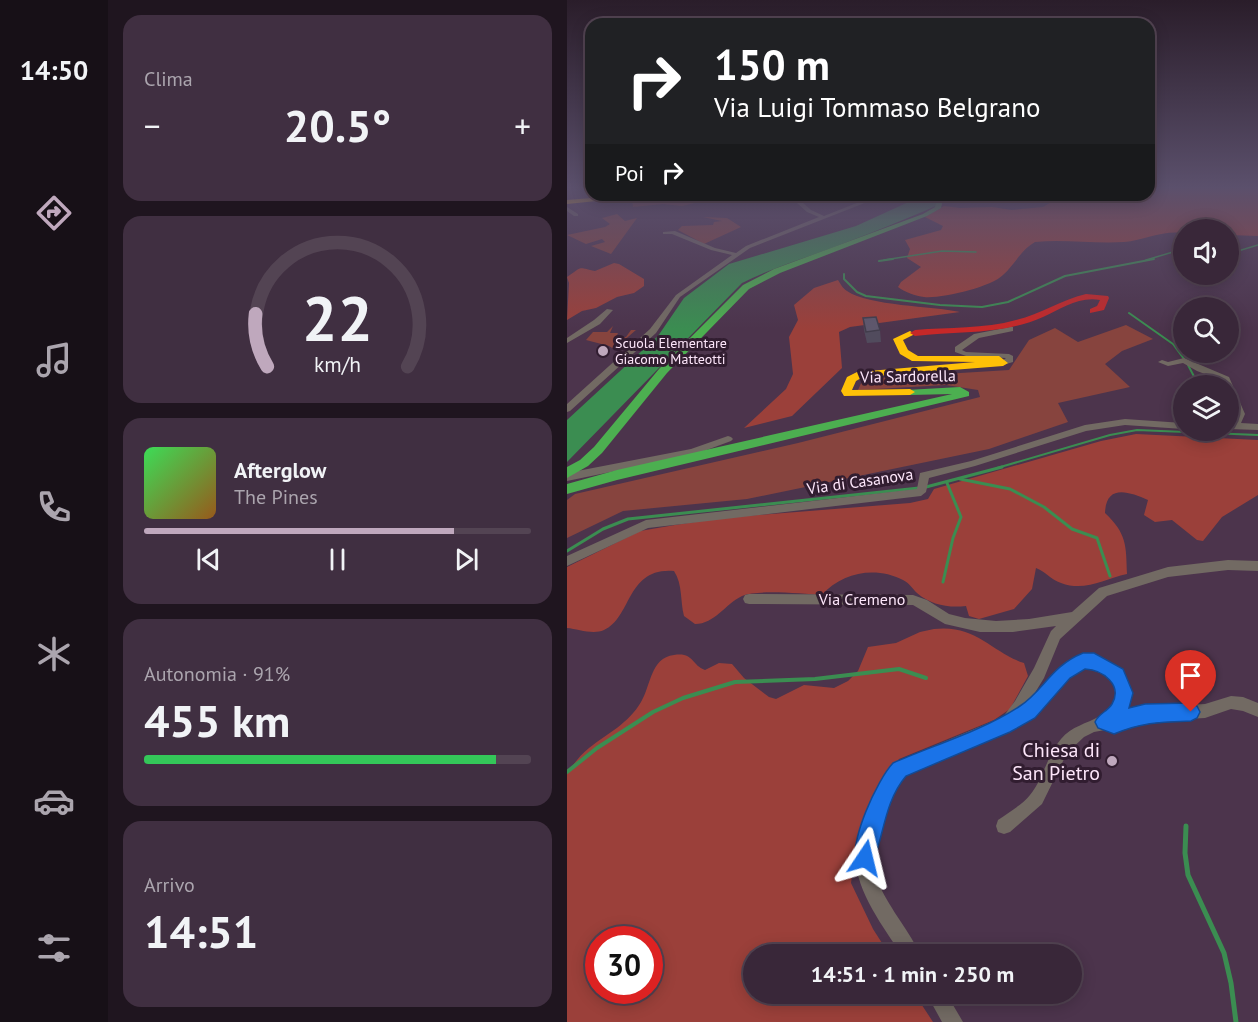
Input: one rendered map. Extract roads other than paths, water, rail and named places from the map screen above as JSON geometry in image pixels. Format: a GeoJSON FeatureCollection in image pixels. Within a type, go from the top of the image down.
{"type":"FeatureCollection","features":[{"type":"Feature","properties":{"kind":"street"},"geometry":{"type":"LineString","coordinates":[[677,234],[713,249],[738,255]]}},
{"type":"Feature","properties":{"kind":"street"},"geometry":{"type":"LineString","coordinates":[[567,409],[653,331],[678,296],[738,255],[781,234]]}},
{"type":"Feature","properties":{"kind":"street"},"geometry":{"type":"LineString","coordinates":[[567,475],[598,450],[663,371],[745,287],[777,271],[878,234]]}},
{"type":"Feature","properties":{"kind":"street","name":"Via Sardorella"},"geometry":{"type":"LineString","coordinates":[[1003,363],[999,359],[916,359],[904,352],[898,339],[913,334],[1019,324],[1078,299],[1096,295],[1105,298],[1101,308],[1093,311]]}},
{"type":"Feature","properties":{"kind":"street"},"geometry":{"type":"LineString","coordinates":[[567,341],[597,322],[609,309]]}},
{"type":"Feature","properties":{"kind":"street"},"geometry":{"type":"LineString","coordinates":[[1003,363],[1009,360],[1009,356],[966,354],[959,352],[958,349],[977,336],[1010,329]]}},
{"type":"Feature","properties":{"kind":"street"},"geometry":{"type":"LineString","coordinates":[[1162,362],[1168,364],[1181,359],[1216,375]]}},
{"type":"Feature","properties":{"kind":"street","name":"Via Sardorella"},"geometry":{"type":"LineString","coordinates":[[567,489],[617,475],[965,394],[960,390],[848,394],[846,391],[851,379],[861,374],[1003,363]]}},
{"type":"Feature","properties":{"kind":"street","name":"Via di Casanova"},"geometry":{"type":"LineString","coordinates":[[567,561],[646,524],[921,492],[924,476],[972,464],[1085,428],[1125,422],[1173,425]]}},
{"type":"Feature","properties":{"kind":"street"},"geometry":{"type":"LineString","coordinates":[[1239,426],[1258,427]]}},
{"type":"Feature","properties":{"kind":"street"},"geometry":{"type":"LineString","coordinates":[[567,475],[693,452],[728,439]]}},
{"type":"Feature","properties":{"kind":"street"},"geometry":{"type":"LineString","coordinates":[[1004,725],[1020,706],[1039,673],[1055,635],[1103,592],[1168,572],[1228,565],[1258,566]]}},
{"type":"Feature","properties":{"kind":"street","name":"Via Cremeno"},"geometry":{"type":"LineString","coordinates":[[749,598],[913,600],[925,603],[948,620],[983,625],[1029,626],[1075,617]]}},
{"type":"Feature","properties":{"kind":"street"},"geometry":{"type":"LineString","coordinates":[[905,944],[865,873],[865,846],[874,818],[893,777],[899,770],[1004,725],[1028,711],[1064,672],[1083,661],[1094,662],[1106,667],[1117,675],[1122,683],[1124,693],[1121,706],[1116,714],[1104,722],[1078,731],[1064,746],[1053,764],[1036,800],[1004,826]]}},
{"type":"Feature","properties":{"kind":"street"},"geometry":{"type":"LineString","coordinates":[[1104,722],[1114,724],[1126,718],[1145,714],[1209,711],[1227,702],[1258,710]]}},
{"type":"Feature","properties":{"kind":"street"},"geometry":{"type":"LineString","coordinates":[[942,1004],[953,1022]]}},
{"type":"Feature","properties":{"kind":"waterway"},"geometry":{"type":"LineString","coordinates":[[1239,251],[1258,245]]}},
{"type":"Feature","properties":{"kind":"waterway"},"geometry":{"type":"LineString","coordinates":[[884,260],[942,251],[976,252]]}},
{"type":"Feature","properties":{"kind":"waterway"},"geometry":{"type":"LineString","coordinates":[[1146,260],[1173,252]]}},
{"type":"Feature","properties":{"kind":"waterway"},"geometry":{"type":"LineString","coordinates":[[879,261],[893,259]]}},
{"type":"Feature","properties":{"kind":"waterway"},"geometry":{"type":"LineString","coordinates":[[844,274],[844,279],[857,292],[866,296],[940,305],[982,307],[1008,302],[1065,276],[1154,259]]}},
{"type":"Feature","properties":{"kind":"waterway"},"geometry":{"type":"LineString","coordinates":[[1129,313],[1173,344]]}},
{"type":"Feature","properties":{"kind":"waterway"},"geometry":{"type":"LineString","coordinates":[[1188,365],[1193,375]]}},
{"type":"Feature","properties":{"kind":"waterway"},"geometry":{"type":"LineString","coordinates":[[997,468],[1110,435],[1137,430],[1258,435]]}},
{"type":"Feature","properties":{"kind":"waterway"},"geometry":{"type":"LineString","coordinates":[[926,487],[1002,467]]}},
{"type":"Feature","properties":{"kind":"waterway"},"geometry":{"type":"LineString","coordinates":[[960,479],[1010,489],[1044,507],[1072,529],[1097,538],[1110,576]]}},
{"type":"Feature","properties":{"kind":"waterway"},"geometry":{"type":"LineString","coordinates":[[943,582],[953,538],[961,517],[947,483]]}},
{"type":"Feature","properties":{"kind":"waterway"},"geometry":{"type":"LineString","coordinates":[[567,551],[603,529],[628,519],[919,488]]}},
{"type":"Feature","properties":{"kind":"waterway"},"geometry":{"type":"LineString","coordinates":[[567,772],[597,748],[653,712],[683,698],[735,682],[815,679],[899,669],[926,678]]}},
{"type":"Feature","properties":{"kind":"waterway"},"geometry":{"type":"LineString","coordinates":[[1186,826],[1185,853],[1188,875],[1224,953],[1236,1022]]}},
{"type":"Feature","properties":{"kind":"place","name":"Scuola Elementare Giacomo Matteotti"},"geometry":{"type":"Point","coordinates":[603,351]}},
{"type":"Feature","properties":{"kind":"place","name":"Chiesa di San Pietro"},"geometry":{"type":"Point","coordinates":[1112,761]}}]}
